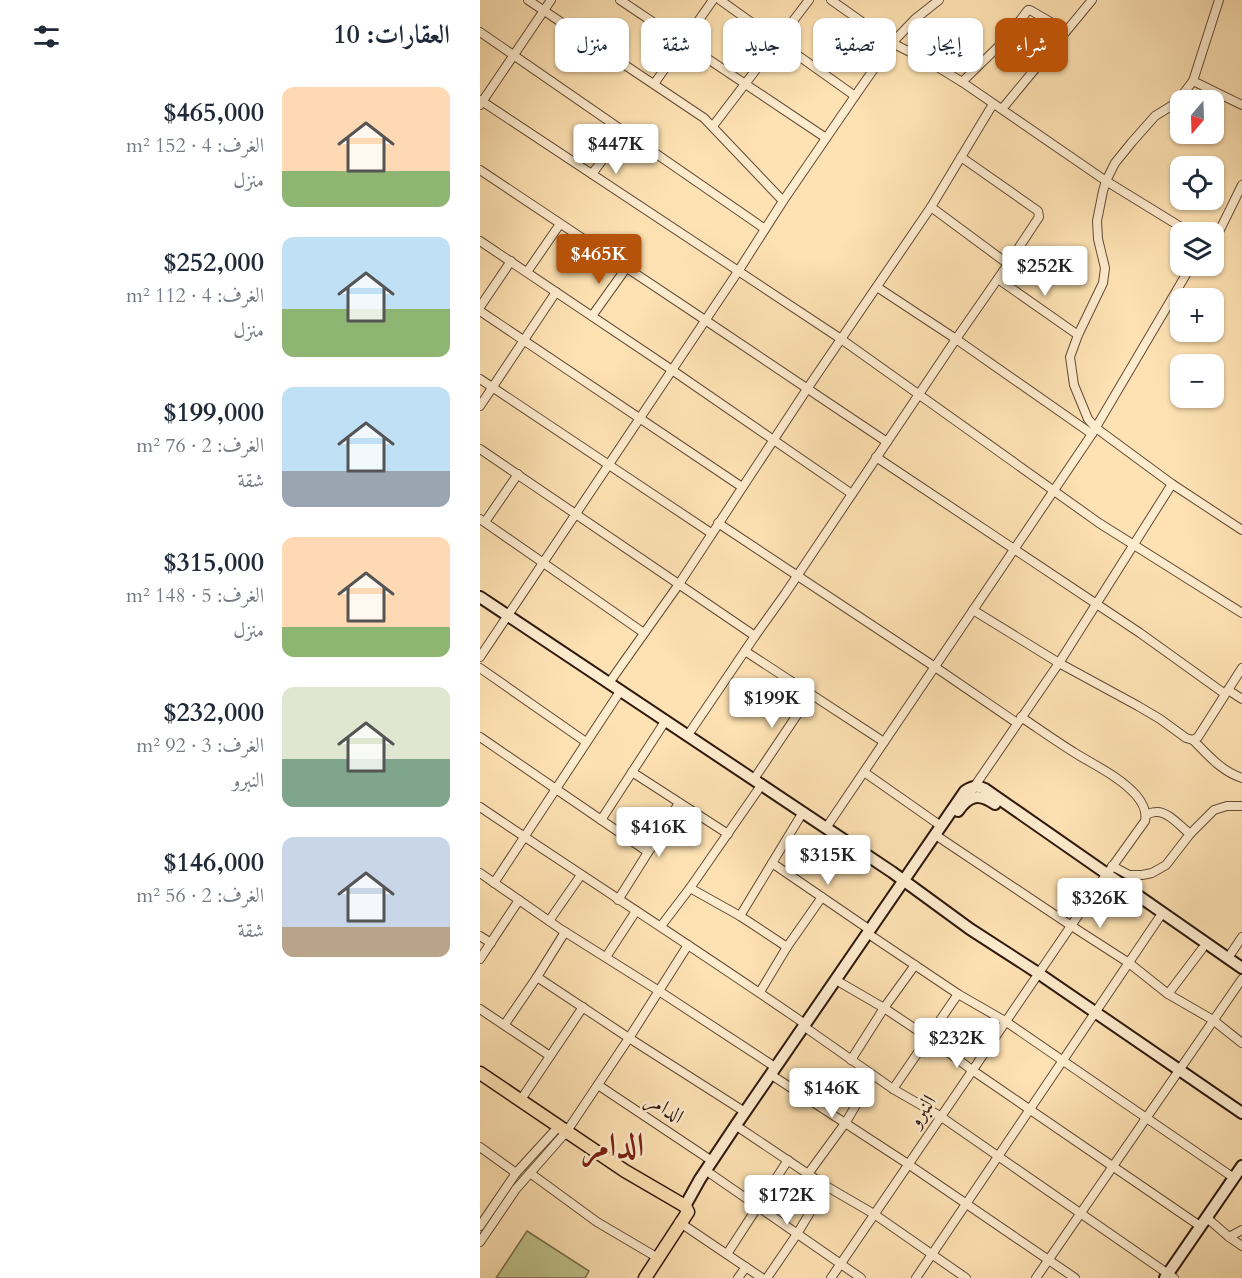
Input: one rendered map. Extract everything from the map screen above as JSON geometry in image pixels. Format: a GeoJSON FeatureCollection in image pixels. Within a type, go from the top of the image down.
{"type":"FeatureCollection","features":[{"type":"Feature","properties":{"kind":"main road"},"geometry":{"type":"LineString","coordinates":[[480,1074],[523,1102],[561,1132]]}},
{"type":"Feature","properties":{"kind":"main road"},"geometry":{"type":"LineString","coordinates":[[480,1082],[625,1171],[683,1215]]}},
{"type":"Feature","properties":{"kind":"main road"},"geometry":{"type":"LineString","coordinates":[[638,1278],[683,1215]]}},
{"type":"Feature","properties":{"kind":"main road"},"geometry":{"type":"LineString","coordinates":[[651,1276],[683,1215]]}},
{"type":"Feature","properties":{"kind":"street"},"geometry":{"type":"LineString","coordinates":[[528,0],[704,118],[783,201]]}},
{"type":"Feature","properties":{"kind":"street"},"geometry":{"type":"LineString","coordinates":[[551,0],[481,102],[841,339],[1100,523],[1242,613]]}},
{"type":"Feature","properties":{"kind":"street"},"geometry":{"type":"LineString","coordinates":[[620,0],[646,18]]}},
{"type":"Feature","properties":{"kind":"street"},"geometry":{"type":"LineString","coordinates":[[700,18],[713,0]]}},
{"type":"Feature","properties":{"kind":"street"},"geometry":{"type":"LineString","coordinates":[[720,0],[746,18]]}},
{"type":"Feature","properties":{"kind":"street"},"geometry":{"type":"LineString","coordinates":[[794,18],[808,0]]}},
{"type":"Feature","properties":{"kind":"street"},"geometry":{"type":"LineString","coordinates":[[831,0],[857,18]]}},
{"type":"Feature","properties":{"kind":"street"},"geometry":{"type":"LineString","coordinates":[[896,39],[915,19],[939,0]]}},
{"type":"Feature","properties":{"kind":"street"},"geometry":{"type":"LineString","coordinates":[[1068,30],[1092,0]]}},
{"type":"Feature","properties":{"kind":"street"},"geometry":{"type":"LineString","coordinates":[[1094,431],[1074,385],[1070,357],[1103,283],[1106,268],[1096,221],[1106,181],[1115,163],[1140,133],[1155,116],[1176,104],[1193,81],[1219,0]]}},
{"type":"Feature","properties":{"kind":"street"},"geometry":{"type":"LineString","coordinates":[[1022,18],[1030,10],[1043,18]]}},
{"type":"Feature","properties":{"kind":"street"},"geometry":{"type":"LineString","coordinates":[[480,32],[765,229]]}},
{"type":"Feature","properties":{"kind":"street"},"geometry":{"type":"LineString","coordinates":[[896,45],[962,82],[1106,181],[1173,222]]}},
{"type":"Feature","properties":{"kind":"street"},"geometry":{"type":"LineString","coordinates":[[962,82],[995,50]]}},
{"type":"Feature","properties":{"kind":"street"},"geometry":{"type":"LineString","coordinates":[[801,57],[855,96]]}},
{"type":"Feature","properties":{"kind":"street"},"geometry":{"type":"LineString","coordinates":[[711,62],[826,138]]}},
{"type":"Feature","properties":{"kind":"street"},"geometry":{"type":"LineString","coordinates":[[654,84],[662,72]]}},
{"type":"Feature","properties":{"kind":"street"},"geometry":{"type":"LineString","coordinates":[[713,126],[754,72]]}},
{"type":"Feature","properties":{"kind":"street"},"geometry":{"type":"LineString","coordinates":[[480,657],[783,201],[872,72]]}},
{"type":"Feature","properties":{"kind":"street"},"geometry":{"type":"LineString","coordinates":[[1002,109],[1033,72]]}},
{"type":"Feature","properties":{"kind":"street"},"geometry":{"type":"LineString","coordinates":[[1193,81],[1242,105]]}},
{"type":"Feature","properties":{"kind":"street"},"geometry":{"type":"LineString","coordinates":[[609,682],[679,584],[807,389],[931,207],[993,104]]}},
{"type":"Feature","properties":{"kind":"street"},"geometry":{"type":"LineString","coordinates":[[592,174],[624,131]]}},
{"type":"Feature","properties":{"kind":"street"},"geometry":{"type":"LineString","coordinates":[[688,735],[1039,217],[1038,211],[1016,194],[961,157]]}},
{"type":"Feature","properties":{"kind":"street"},"geometry":{"type":"LineString","coordinates":[[480,170],[887,442]]}},
{"type":"Feature","properties":{"kind":"street"},"geometry":{"type":"LineString","coordinates":[[1224,222],[1242,185]]}},
{"type":"Feature","properties":{"kind":"street"},"geometry":{"type":"LineString","coordinates":[[931,207],[1008,264]]}},
{"type":"Feature","properties":{"kind":"street"},"geometry":{"type":"LineString","coordinates":[[527,272],[560,224]]}},
{"type":"Feature","properties":{"kind":"street"},"geometry":{"type":"LineString","coordinates":[[480,241],[852,494]]}},
{"type":"Feature","properties":{"kind":"street"},"geometry":{"type":"LineString","coordinates":[[511,261],[480,309],[742,487]]}},
{"type":"Feature","properties":{"kind":"street"},"geometry":{"type":"LineString","coordinates":[[592,316],[627,267]]}},
{"type":"Feature","properties":{"kind":"street"},"geometry":{"type":"LineString","coordinates":[[826,828],[1094,431],[1185,276]]}},
{"type":"Feature","properties":{"kind":"street"},"geometry":{"type":"LineString","coordinates":[[998,279],[1078,335]]}},
{"type":"Feature","properties":{"kind":"street"},"geometry":{"type":"LineString","coordinates":[[877,287],[1242,530]]}},
{"type":"Feature","properties":{"kind":"street"},"geometry":{"type":"LineString","coordinates":[[480,406],[556,292]]}},
{"type":"Feature","properties":{"kind":"street"},"geometry":{"type":"LineString","coordinates":[[480,379],[711,533]]}},
{"type":"Feature","properties":{"kind":"street"},"geometry":{"type":"LineString","coordinates":[[480,449],[755,636]]}},
{"type":"Feature","properties":{"kind":"street"},"geometry":{"type":"LineString","coordinates":[[876,457],[1227,692],[1242,699]]}},
{"type":"Feature","properties":{"kind":"street"},"geometry":{"type":"LineString","coordinates":[[518,474],[482,521],[644,633]]}},
{"type":"Feature","properties":{"kind":"street"},"geometry":{"type":"LineString","coordinates":[[907,882],[940,838],[1059,663],[1172,484]]}},
{"type":"Feature","properties":{"kind":"street"},"geometry":{"type":"LineString","coordinates":[[718,523],[935,667],[1124,783],[1137,796],[1146,815],[1154,812],[1170,817],[1190,834]]}},
{"type":"Feature","properties":{"kind":"street"},"geometry":{"type":"LineString","coordinates":[[480,597],[804,812],[907,882],[970,929],[1242,1113]]}},
{"type":"Feature","properties":{"kind":"street"},"geometry":{"type":"LineString","coordinates":[[974,610],[1059,663],[1160,719],[1186,738],[1193,740],[1219,766],[1232,775],[1242,778]]}},
{"type":"Feature","properties":{"kind":"street"},"geometry":{"type":"LineString","coordinates":[[745,651],[884,742]]}},
{"type":"Feature","properties":{"kind":"street"},"geometry":{"type":"LineString","coordinates":[[1193,740],[1202,732],[1242,668]]}},
{"type":"Feature","properties":{"kind":"street"},"geometry":{"type":"LineString","coordinates":[[480,669],[586,742]]}},
{"type":"Feature","properties":{"kind":"street"},"geometry":{"type":"LineString","coordinates":[[494,883],[621,690]]}},
{"type":"Feature","properties":{"kind":"street"},"geometry":{"type":"LineString","coordinates":[[661,927],[728,834],[811,694]]}},
{"type":"Feature","properties":{"kind":"street"},"geometry":{"type":"LineString","coordinates":[[601,820],[666,720]]}},
{"type":"Feature","properties":{"kind":"street"},"geometry":{"type":"LineString","coordinates":[[480,737],[648,852]]}},
{"type":"Feature","properties":{"kind":"street"},"geometry":{"type":"LineString","coordinates":[[632,772],[728,834]]}},
{"type":"Feature","properties":{"kind":"street"},"geometry":{"type":"LineString","coordinates":[[864,772],[941,826]]}},
{"type":"Feature","properties":{"kind":"street"},"geometry":{"type":"LineString","coordinates":[[683,1215],[712,1161],[745,1112],[872,934],[965,791],[974,787],[985,789],[1108,872],[1242,969]]}},
{"type":"Feature","properties":{"kind":"street"},"geometry":{"type":"LineString","coordinates":[[963,804],[975,797],[987,799],[1108,872],[1202,949],[1242,969]]}},
{"type":"Feature","properties":{"kind":"street"},"geometry":{"type":"LineString","coordinates":[[618,900],[679,803]]}},
{"type":"Feature","properties":{"kind":"street"},"geometry":{"type":"LineString","coordinates":[[1108,872],[1130,875],[1152,873],[1166,865],[1190,834],[1214,810],[1227,806],[1242,806]]}},
{"type":"Feature","properties":{"kind":"street"},"geometry":{"type":"LineString","coordinates":[[480,807],[760,992],[873,1076],[940,1116],[1169,1276],[1203,1221],[1242,1166]]}},
{"type":"Feature","properties":{"kind":"street"},"geometry":{"type":"LineString","coordinates":[[740,915],[804,812]]}},
{"type":"Feature","properties":{"kind":"street","name":"النبرو"},"geometry":{"type":"LineString","coordinates":[[831,1278],[1070,925],[1145,821],[1146,815]]}},
{"type":"Feature","properties":{"kind":"street"},"geometry":{"type":"LineString","coordinates":[[940,838],[1129,963],[1168,994],[1213,1020],[1242,1043]]}},
{"type":"Feature","properties":{"kind":"street"},"geometry":{"type":"LineString","coordinates":[[772,864],[822,897],[915,965],[958,994],[1005,1021],[1234,1178]]}},
{"type":"Feature","properties":{"kind":"street"},"geometry":{"type":"LineString","coordinates":[[480,873],[565,932],[659,991],[1075,1278]]}},
{"type":"Feature","properties":{"kind":"street"},"geometry":{"type":"LineString","coordinates":[[549,921],[581,875]]}},
{"type":"Feature","properties":{"kind":"street"},"geometry":{"type":"LineString","coordinates":[[690,888],[740,915],[787,946]]}},
{"type":"Feature","properties":{"kind":"street"},"geometry":{"type":"LineString","coordinates":[[760,992],[787,946],[822,897]]}},
{"type":"Feature","properties":{"kind":"street"},"geometry":{"type":"LineString","coordinates":[[480,959],[519,900]]}},
{"type":"Feature","properties":{"kind":"street"},"geometry":{"type":"LineString","coordinates":[[606,957],[636,911]]}},
{"type":"Feature","properties":{"kind":"street"},"geometry":{"type":"LineString","coordinates":[[916,1278],[1161,915]]}},
{"type":"Feature","properties":{"kind":"street"},"geometry":{"type":"LineString","coordinates":[[505,1024],[565,932]]}},
{"type":"Feature","properties":{"kind":"street"},"geometry":{"type":"LineString","coordinates":[[807,1027],[841,983],[872,934]]}},
{"type":"Feature","properties":{"kind":"street"},"geometry":{"type":"LineString","coordinates":[[480,936],[491,943]]}},
{"type":"Feature","properties":{"kind":"street"},"geometry":{"type":"LineString","coordinates":[[1228,958],[1242,937]]}},
{"type":"Feature","properties":{"kind":"street"},"geometry":{"type":"LineString","coordinates":[[480,1242],[505,1204],[598,1085],[688,945]]}},
{"type":"Feature","properties":{"kind":"street"},"geometry":{"type":"LineString","coordinates":[[1168,994],[1202,949]]}},
{"type":"Feature","properties":{"kind":"street"},"geometry":{"type":"LineString","coordinates":[[851,1060],[915,965]]}},
{"type":"Feature","properties":{"kind":"street"},"geometry":{"type":"LineString","coordinates":[[537,977],[745,1112]]}},
{"type":"Feature","properties":{"kind":"street"},"geometry":{"type":"LineString","coordinates":[[1036,1278],[1242,979]]}},
{"type":"Feature","properties":{"kind":"street"},"geometry":{"type":"LineString","coordinates":[[841,983],[929,1038],[1112,1166],[1242,1246]]}},
{"type":"Feature","properties":{"kind":"street"},"geometry":{"type":"LineString","coordinates":[[893,1089],[958,994]]}},
{"type":"Feature","properties":{"kind":"street"},"geometry":{"type":"LineString","coordinates":[[523,1102],[522,1098],[583,1007]]}},
{"type":"Feature","properties":{"kind":"street"},"geometry":{"type":"LineString","coordinates":[[480,1008],[550,1056]]}},
{"type":"Feature","properties":{"kind":"street"},"geometry":{"type":"LineString","coordinates":[[683,1215],[741,1129],[775,1073]]}},
{"type":"Feature","properties":{"kind":"street"},"geometry":{"type":"LineString","coordinates":[[808,1174],[846,1122],[873,1076]]}},
{"type":"Feature","properties":{"kind":"street","name":"الدامر"},"geometry":{"type":"LineString","coordinates":[[598,1085],[712,1161]]}},
{"type":"Feature","properties":{"kind":"street"},"geometry":{"type":"LineString","coordinates":[[741,1129],[826,1186],[874,1214],[966,1278]]}},
{"type":"Feature","properties":{"kind":"street"},"geometry":{"type":"LineString","coordinates":[[480,1226],[516,1173],[561,1132]]}},
{"type":"Feature","properties":{"kind":"street"},"geometry":{"type":"LineString","coordinates":[[480,1147],[516,1173]]}},
{"type":"Feature","properties":{"kind":"street"},"geometry":{"type":"LineString","coordinates":[[727,1254],[788,1160]]}},
{"type":"Feature","properties":{"kind":"street"},"geometry":{"type":"LineString","coordinates":[[530,1173],[597,1222],[653,1255]]}},
{"type":"Feature","properties":{"kind":"street"},"geometry":{"type":"LineString","coordinates":[[711,1174],[861,1278]]}},
{"type":"Feature","properties":{"kind":"street"},"geometry":{"type":"LineString","coordinates":[[767,1278],[826,1186]]}},
{"type":"Feature","properties":{"kind":"street"},"geometry":{"type":"LineString","coordinates":[[683,1215],[727,1254],[762,1278]]}},
{"type":"Feature","properties":{"kind":"street"},"geometry":{"type":"LineString","coordinates":[[1229,1237],[1242,1230]]}},
{"type":"Feature","properties":{"kind":"street"},"geometry":{"type":"LineString","coordinates":[[738,1278],[746,1268]]}},
{"type":"Feature","properties":{"kind":"green space"},"geometry":{"type":"Polygon","coordinates":[[[527,1231],[589,1271],[585,1278],[496,1278],[527,1231]]]}},
{"type":"Feature","properties":{"kind":"district","name":"الدامر"},"geometry":{"type":"Point","coordinates":[613,1145]}}]}
